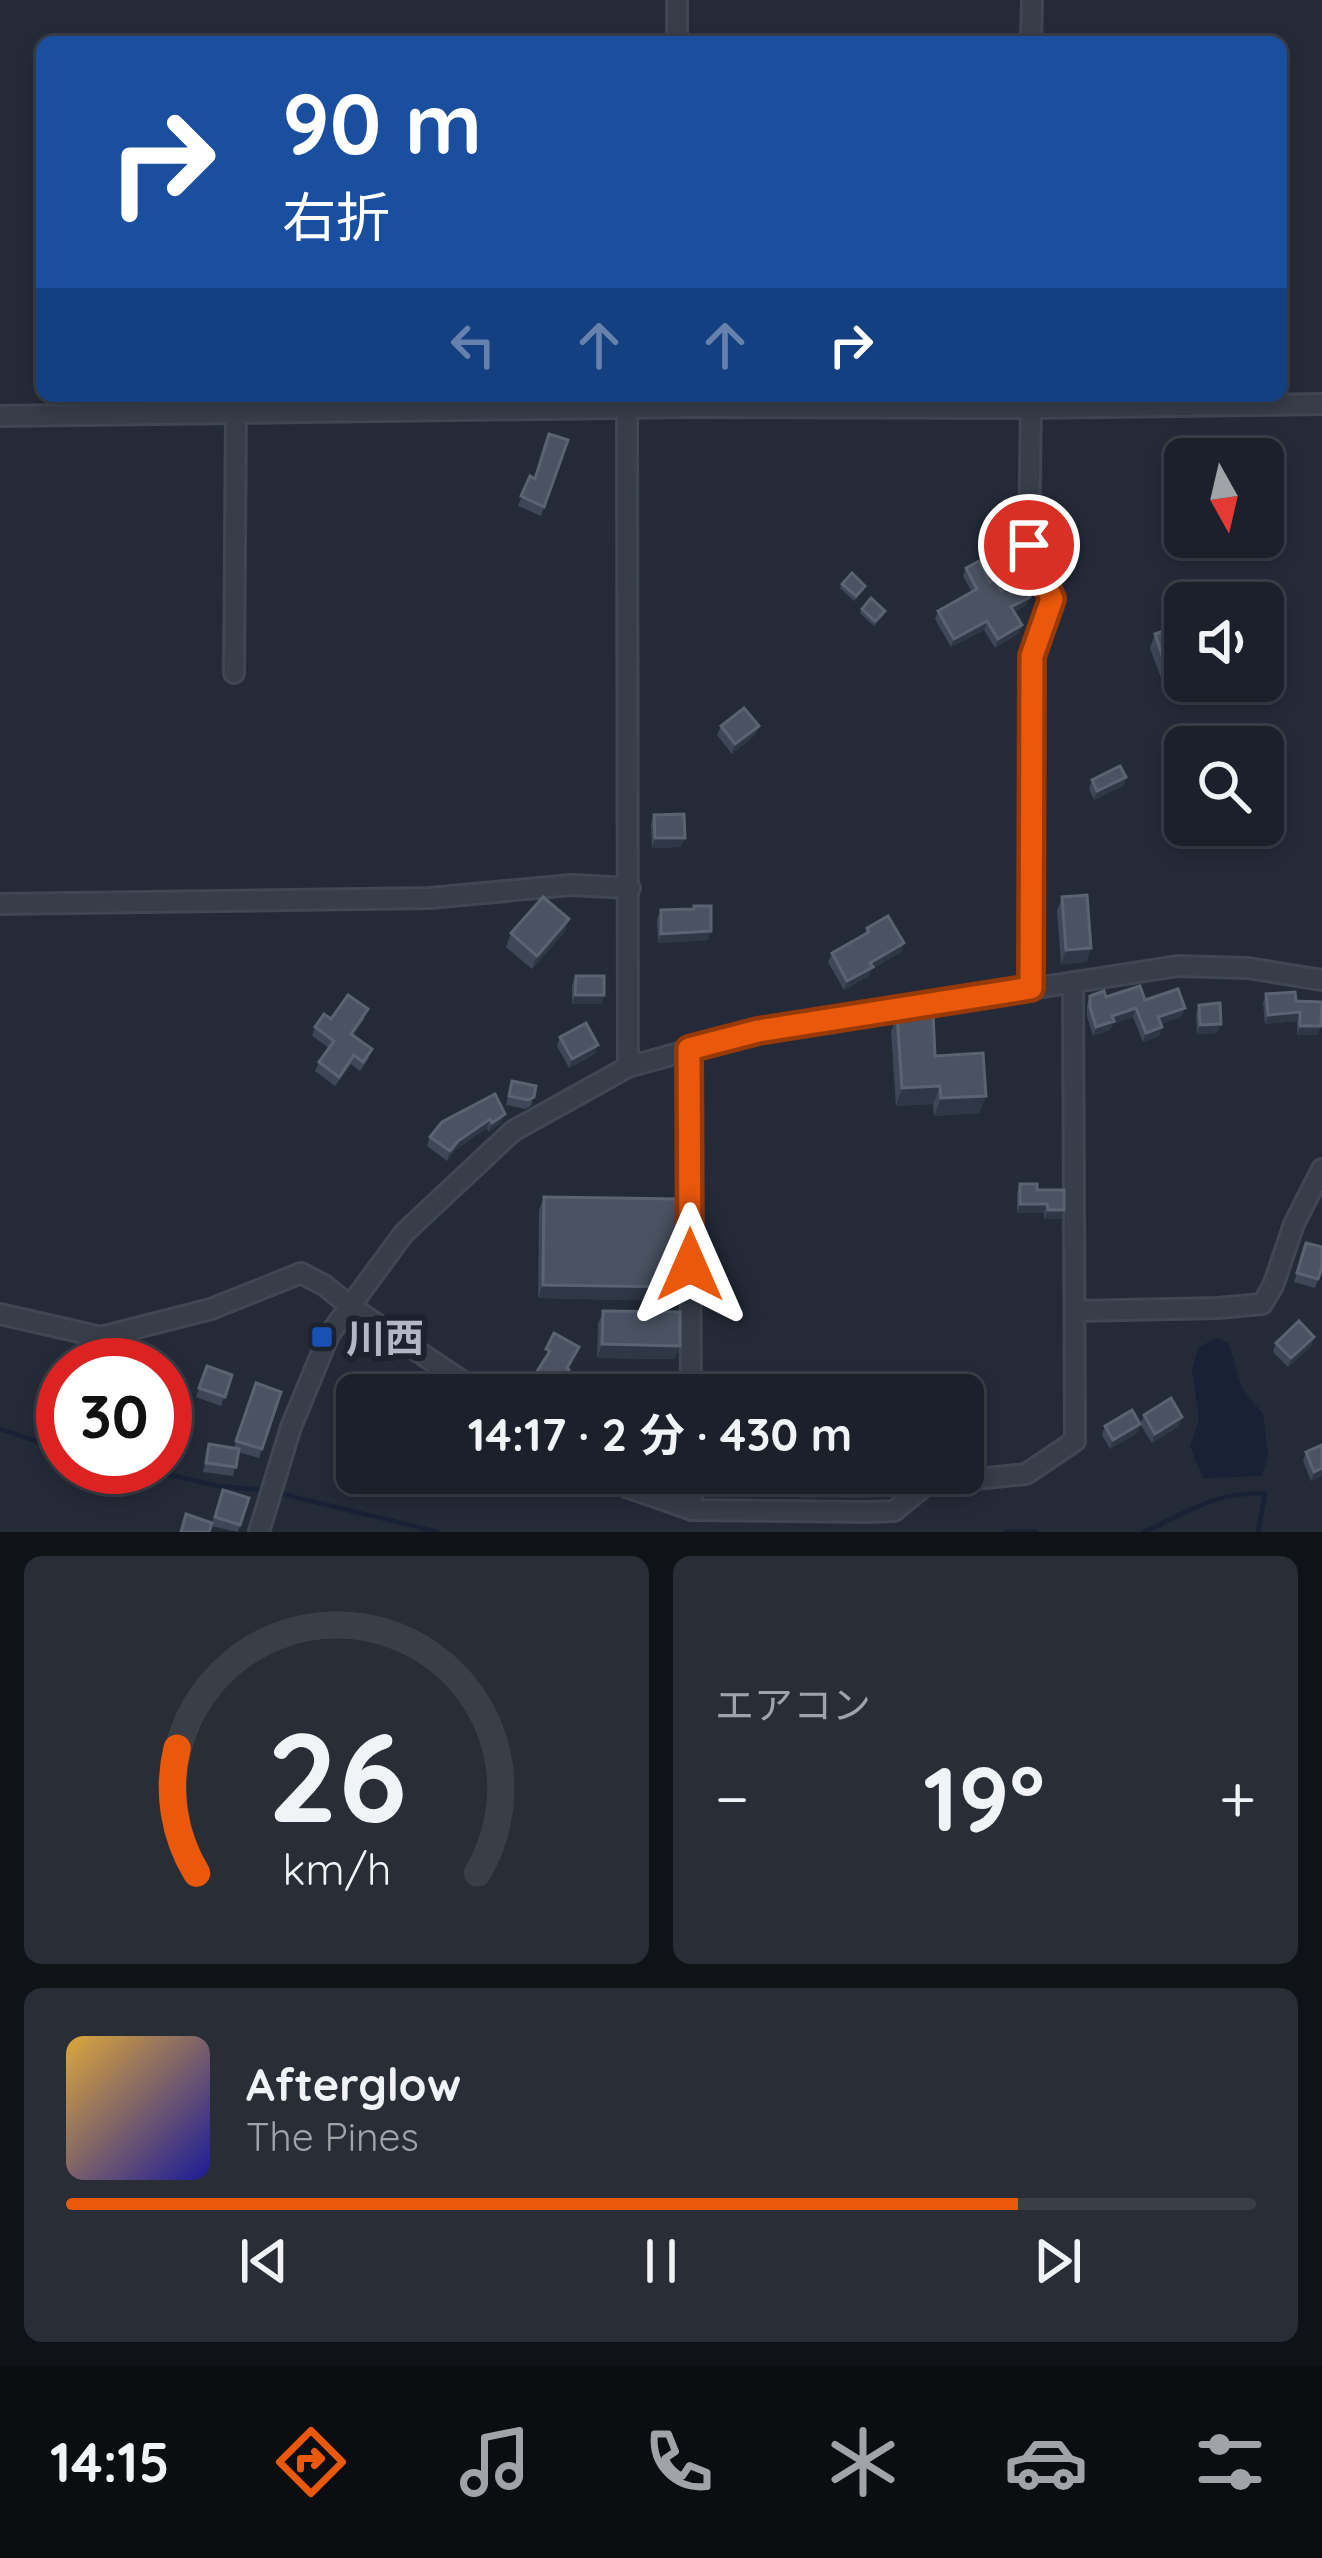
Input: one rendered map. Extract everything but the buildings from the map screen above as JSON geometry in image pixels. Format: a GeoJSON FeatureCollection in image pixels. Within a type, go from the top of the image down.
{"type":"FeatureCollection","features":[{"type":"Feature","properties":{"kind":"street"},"geometry":{"type":"LineString","coordinates":[[677,0],[677,36]]}},
{"type":"Feature","properties":{"kind":"street"},"geometry":{"type":"LineString","coordinates":[[1031,36],[1032,0]]}},
{"type":"Feature","properties":{"kind":"street"},"geometry":{"type":"LineString","coordinates":[[0,416],[627,408],[676,402],[1322,404]]}},
{"type":"Feature","properties":{"kind":"street"},"geometry":{"type":"LineString","coordinates":[[1030,402],[1029,545],[1052,599],[1032,656],[1031,988]]}},
{"type":"Feature","properties":{"kind":"street"},"geometry":{"type":"LineString","coordinates":[[627,408],[628,1067]]}},
{"type":"Feature","properties":{"kind":"street"},"geometry":{"type":"LineString","coordinates":[[234,673],[236,413]]}},
{"type":"Feature","properties":{"kind":"street"},"geometry":{"type":"LineString","coordinates":[[0,904],[430,898],[571,885],[630,888]]}},
{"type":"Feature","properties":{"kind":"street"},"geometry":{"type":"LineString","coordinates":[[259,1532],[291,1427],[329,1335],[404,1234],[512,1132],[628,1067],[758,1031],[1178,966],[1248,968],[1322,980]]}},
{"type":"Feature","properties":{"kind":"street"},"geometry":{"type":"LineString","coordinates":[[646,1494],[692,1510],[894,1510],[927,1484],[1026,1474],[1075,1441],[1073,982]]}},
{"type":"Feature","properties":{"kind":"street"},"geometry":{"type":"LineString","coordinates":[[689,1049],[691,1374]]}},
{"type":"Feature","properties":{"kind":"street"},"geometry":{"type":"LineString","coordinates":[[1076,1311],[1262,1304],[1322,1168]]}},
{"type":"Feature","properties":{"kind":"street"},"geometry":{"type":"LineString","coordinates":[[0,1314],[101,1337],[211,1309],[302,1273],[452,1374]]}},
{"type":"Feature","properties":{"kind":"street"},"geometry":{"type":"LineString","coordinates":[[692,1494],[692,1510]]}},
{"type":"Feature","properties":{"kind":"street"},"geometry":{"type":"LineString","coordinates":[[894,1510],[901,1532]]}},
{"type":"Feature","properties":{"kind":"water"},"geometry":{"type":"Polygon","coordinates":[[[1216,1338],[1228,1342],[1242,1388],[1263,1414],[1268,1455],[1262,1476],[1203,1478],[1190,1446],[1199,1419],[1192,1370],[1198,1348],[1216,1338]]]}},
{"type":"Feature","properties":{"kind":"waterway"},"geometry":{"type":"LineString","coordinates":[[0,1429],[36,1441]]}},
{"type":"Feature","properties":{"kind":"waterway"},"geometry":{"type":"LineString","coordinates":[[192,1480],[263,1490]]}},
{"type":"Feature","properties":{"kind":"waterway"},"geometry":{"type":"LineString","coordinates":[[274,1492],[438,1532]]}},
{"type":"Feature","properties":{"kind":"waterway"},"geometry":{"type":"LineString","coordinates":[[1144,1532],[1217,1499],[1265,1494],[1258,1532]]}},
{"type":"Feature","properties":{"kind":"waterway"},"geometry":{"type":"LineString","coordinates":[[1006,1532],[1036,1532]]}},
{"type":"Feature","properties":{"kind":"place","name":"川西"},"geometry":{"type":"Point","coordinates":[322,1337]}},
{"type":"Feature","properties":{"kind":"route"},"geometry":{"type":"LineString","coordinates":[[690,1265],[689,1049],[758,1031],[1031,988],[1032,656],[1052,599],[1029,545]]}}]}
